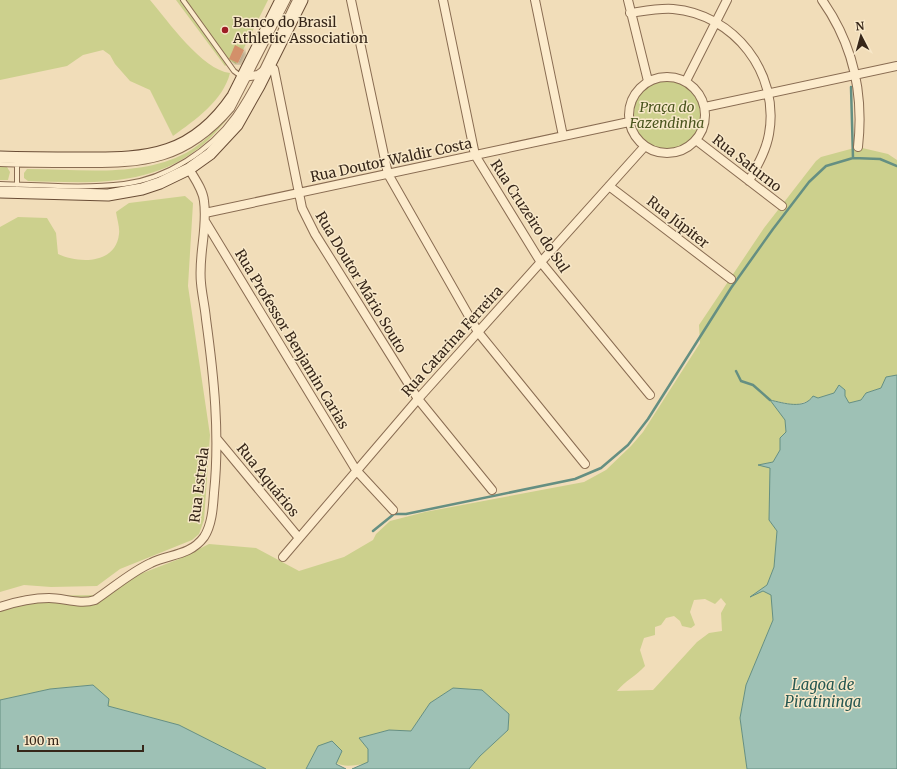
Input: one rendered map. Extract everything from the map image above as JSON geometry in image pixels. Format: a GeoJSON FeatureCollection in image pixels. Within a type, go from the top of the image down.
{"type":"FeatureCollection","features":[{"type":"Feature","properties":{"kind":"main road"},"geometry":{"type":"LineString","coordinates":[[0,157],[137,158],[177,147],[198,134],[215,119],[233,96],[246,77],[281,0]]}},
{"type":"Feature","properties":{"kind":"main road"},"geometry":{"type":"LineString","coordinates":[[0,192],[108,195],[142,189],[160,183],[189,169],[210,154],[237,125],[269,67],[302,0]]}},
{"type":"Feature","properties":{"kind":"street"},"geometry":{"type":"LineString","coordinates":[[351,0],[388,174],[478,332],[585,464]]}},
{"type":"Feature","properties":{"kind":"street","name":"Rua Cruzeiro do Sul"},"geometry":{"type":"LineString","coordinates":[[443,0],[475,156],[540,261],[650,395]]}},
{"type":"Feature","properties":{"kind":"street"},"geometry":{"type":"LineString","coordinates":[[535,0],[563,136]]}},
{"type":"Feature","properties":{"kind":"street"},"geometry":{"type":"LineString","coordinates":[[628,0],[648,82]]}},
{"type":"Feature","properties":{"kind":"street"},"geometry":{"type":"LineString","coordinates":[[686,81],[727,0]]}},
{"type":"Feature","properties":{"kind":"street"},"geometry":{"type":"LineString","coordinates":[[822,0],[840,30],[849,50],[856,75],[860,116],[858,147]]}},
{"type":"Feature","properties":{"kind":"street"},"geometry":{"type":"LineString","coordinates":[[630,13],[673,9],[700,15],[716,22],[735,35],[753,56],[765,80],[768,93],[770,106],[769,134],[761,159],[748,181]]}},
{"type":"Feature","properties":{"kind":"street"},"geometry":{"type":"LineString","coordinates":[[705,107],[897,66]]}},
{"type":"Feature","properties":{"kind":"street"},"geometry":{"type":"LineString","coordinates":[[246,77],[258,74],[269,67]]}},
{"type":"Feature","properties":{"kind":"street","name":"Rua Doutor Mário Souto"},"geometry":{"type":"LineString","coordinates":[[269,67],[276,72],[302,208],[315,234],[418,399],[492,490]]}},
{"type":"Feature","properties":{"kind":"street"},"geometry":{"type":"LineString","coordinates":[[667,76],[686,81],[698,92],[705,107],[704,127],[696,140],[687,147],[671,153],[654,151],[644,146],[634,134],[629,122],[629,110],[632,99],[638,89],[648,82],[667,76]]}},
{"type":"Feature","properties":{"kind":"street","name":"Rua Doutor Waldir Costa"},"geometry":{"type":"LineString","coordinates":[[205,217],[299,193],[629,122]]}},
{"type":"Feature","properties":{"kind":"street","name":"Rua Saturno"},"geometry":{"type":"LineString","coordinates":[[696,140],[782,206]]}},
{"type":"Feature","properties":{"kind":"street","name":"Rua Catarina Ferreira"},"geometry":{"type":"LineString","coordinates":[[283,557],[418,399],[644,146]]}},
{"type":"Feature","properties":{"kind":"street"},"geometry":{"type":"LineString","coordinates":[[189,169],[203,194],[205,217]]}},
{"type":"Feature","properties":{"kind":"street","name":"Rua Júpiter"},"geometry":{"type":"LineString","coordinates":[[609,186],[731,280]]}},
{"type":"Feature","properties":{"kind":"street","name":"Rua Estrela"},"geometry":{"type":"LineString","coordinates":[[0,607],[16,602],[48,598],[88,602],[95,600],[150,563],[181,554],[193,548],[204,537],[210,523],[218,439],[201,282],[201,255],[205,217]]}},
{"type":"Feature","properties":{"kind":"street","name":"Rua Professor Benjamin Carias"},"geometry":{"type":"LineString","coordinates":[[205,217],[356,470],[393,510]]}},
{"type":"Feature","properties":{"kind":"street","name":"Rua Aquários"},"geometry":{"type":"LineString","coordinates":[[218,439],[299,538]]}},
{"type":"Feature","properties":{"kind":"lane"},"geometry":{"type":"LineString","coordinates":[[183,0],[234,71],[246,77]]}},
{"type":"Feature","properties":{"kind":"lane"},"geometry":{"type":"LineString","coordinates":[[0,164],[120,166],[148,163],[179,152],[202,139],[221,122],[232,109],[246,77],[288,0]]}},
{"type":"Feature","properties":{"kind":"lane"},"geometry":{"type":"LineString","coordinates":[[0,184],[96,187],[126,184],[157,175],[184,162],[206,146],[235,116],[295,0]]}},
{"type":"Feature","properties":{"kind":"lane"},"geometry":{"type":"LineString","coordinates":[[17,164],[17,184]]}},
{"type":"Feature","properties":{"kind":"green space"},"geometry":{"type":"Polygon","coordinates":[[[0,0],[150,0],[176,32],[197,54],[219,70],[230,73],[215,101],[199,116],[173,136],[150,90],[130,81],[115,64],[110,55],[103,50],[83,55],[67,66],[0,80],[0,0]]]}},
{"type":"Feature","properties":{"kind":"green space","name":"Banco do Brasil Athletic Association"},"geometry":{"type":"Polygon","coordinates":[[[176,0],[268,0],[236,64],[231,61],[225,66],[176,0]]]}},
{"type":"Feature","properties":{"kind":"green space","name":"Praça do Fazendinha"},"geometry":{"type":"Polygon","coordinates":[[[667,81],[680,84],[691,91],[698,102],[701,115],[698,128],[691,139],[680,146],[667,149],[654,146],[643,139],[636,128],[633,115],[636,102],[643,91],[654,84],[667,81]]]}},
{"type":"Feature","properties":{"kind":"green space"},"geometry":{"type":"Polygon","coordinates":[[[228,118],[205,143],[185,158],[164,168],[143,175],[121,180],[98,182],[28,181],[24,178],[24,173],[27,169],[88,171],[128,169],[168,161],[186,153],[208,137],[228,118]]]}},
{"type":"Feature","properties":{"kind":"green space"},"geometry":{"type":"Polygon","coordinates":[[[858,147],[888,154],[897,160],[897,375],[886,378],[881,388],[866,393],[861,400],[849,403],[845,396],[834,393],[795,405],[771,400],[785,420],[786,432],[780,438],[780,450],[773,462],[760,465],[770,468],[769,520],[777,531],[774,567],[767,585],[752,596],[763,591],[772,595],[773,620],[746,685],[740,718],[747,769],[469,769],[480,756],[508,730],[509,714],[482,690],[453,688],[430,703],[411,731],[389,730],[359,738],[368,749],[368,763],[344,766],[335,762],[318,746],[306,769],[266,769],[179,725],[108,706],[93,685],[50,689],[0,700],[0,605],[22,596],[102,595],[122,581],[179,559],[209,544],[256,548],[299,571],[344,557],[373,540],[376,534],[390,521],[425,512],[584,482],[606,470],[643,432],[700,343],[699,325],[764,228],[816,161],[821,157],[858,147]],[[721,598],[715,604],[705,599],[694,600],[690,612],[695,625],[691,628],[682,626],[680,621],[674,616],[666,618],[661,625],[655,627],[655,635],[644,638],[640,650],[645,666],[623,684],[617,691],[653,690],[697,642],[709,633],[722,631],[721,613],[726,604],[721,598]]]}},
{"type":"Feature","properties":{"kind":"green space"},"geometry":{"type":"Polygon","coordinates":[[[0,167],[7,167],[10,172],[8,180],[0,180],[0,167]]]}},
{"type":"Feature","properties":{"kind":"green space"},"geometry":{"type":"Polygon","coordinates":[[[185,196],[193,203],[188,286],[210,435],[204,520],[199,534],[192,540],[120,569],[97,586],[51,587],[24,585],[0,592],[0,227],[18,217],[47,218],[56,233],[58,254],[76,259],[95,259],[104,256],[111,251],[116,244],[119,234],[119,226],[116,212],[129,203],[185,196]]]}},
{"type":"Feature","properties":{"kind":"water","name":"Lagoa de Piratininga"},"geometry":{"type":"Polygon","coordinates":[[[897,375],[897,769],[747,769],[740,718],[746,685],[773,620],[771,595],[763,591],[750,597],[767,585],[774,567],[777,531],[769,520],[770,468],[758,465],[773,462],[780,450],[780,438],[786,432],[785,420],[770,400],[787,404],[804,403],[813,396],[818,398],[834,393],[839,385],[845,390],[845,396],[849,403],[861,400],[866,393],[881,388],[886,377],[897,375]]]}},
{"type":"Feature","properties":{"kind":"water"},"geometry":{"type":"Polygon","coordinates":[[[93,685],[109,699],[108,706],[179,725],[266,769],[0,769],[0,700],[50,689],[93,685]]]}},
{"type":"Feature","properties":{"kind":"water"},"geometry":{"type":"Polygon","coordinates":[[[453,688],[482,690],[509,714],[508,730],[480,756],[469,769],[352,769],[368,762],[368,749],[359,738],[389,730],[411,731],[430,703],[453,688]]]}},
{"type":"Feature","properties":{"kind":"water"},"geometry":{"type":"Polygon","coordinates":[[[332,741],[342,751],[336,764],[346,769],[306,769],[318,746],[332,741]]]}},
{"type":"Feature","properties":{"kind":"building"},"geometry":{"type":"Polygon","coordinates":[[[235,45],[244,50],[238,63],[229,59],[235,45]]]}},
{"type":"Feature","properties":{"kind":"waterway"},"geometry":{"type":"LineString","coordinates":[[851,87],[853,158]]}},
{"type":"Feature","properties":{"kind":"waterway"},"geometry":{"type":"LineString","coordinates":[[373,531],[394,514],[406,514],[575,479],[601,468],[628,445],[648,419],[731,288],[809,182],[826,166],[853,158],[880,159],[897,166]]}},
{"type":"Feature","properties":{"kind":"waterway"},"geometry":{"type":"LineString","coordinates":[[736,371],[741,381],[753,385],[770,400]]}},
{"type":"Feature","properties":{"kind":"place","name":"Banco do Brasil Athletic Association"},"geometry":{"type":"Point","coordinates":[225,30]}}]}
